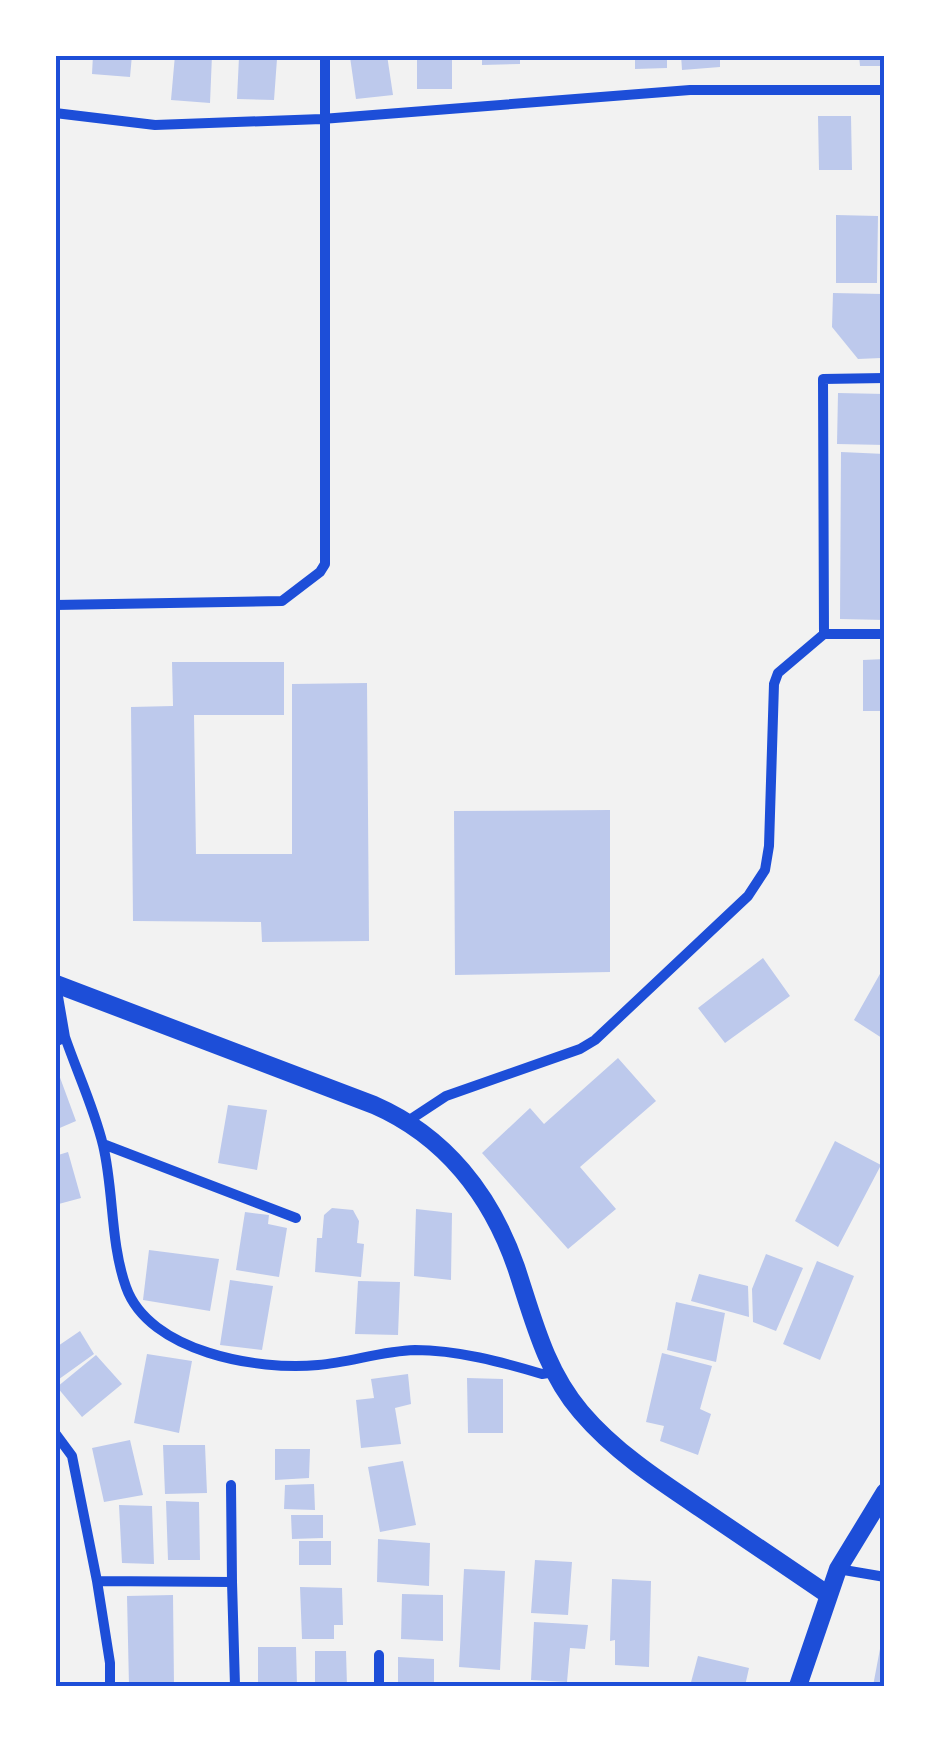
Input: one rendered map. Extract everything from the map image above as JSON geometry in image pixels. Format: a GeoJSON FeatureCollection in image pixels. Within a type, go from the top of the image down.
{"type":"FeatureCollection","features":[{"type":"Feature","properties":{"kind":"street"},"geometry":{"type":"LineString","coordinates":[[55,605],[282,601],[320,572],[324,564],[325,55]]}},
{"type":"Feature","properties":{"kind":"street"},"geometry":{"type":"LineString","coordinates":[[55,113],[154,125],[322,119],[690,90],[885,90]]}},
{"type":"Feature","properties":{"kind":"street"},"geometry":{"type":"LineString","coordinates":[[824,634],[823,378],[885,378]]}},
{"type":"Feature","properties":{"kind":"street"},"geometry":{"type":"LineString","coordinates":[[408,1121],[446,1096],[594,1040],[759,884],[770,846],[774,684],[778,673],[824,634],[885,634]]}},
{"type":"Feature","properties":{"kind":"street"},"geometry":{"type":"LineString","coordinates":[[554,1372],[542,1374],[418,1350],[370,1354],[319,1365],[270,1366],[178,1342],[148,1321],[126,1286],[103,1144],[60,1040],[56,984],[286,1070],[408,1121],[457,1164],[492,1212],[516,1266],[544,1354],[580,1412],[648,1473],[826,1594]]}},
{"type":"Feature","properties":{"kind":"street"},"geometry":{"type":"LineString","coordinates":[[103,1144],[296,1218]]}},
{"type":"Feature","properties":{"kind":"street"},"geometry":{"type":"LineString","coordinates":[[55,1433],[72,1456],[110,1663],[110,1686]]}},
{"type":"Feature","properties":{"kind":"street"},"geometry":{"type":"LineString","coordinates":[[231,1485],[235,1686]]}},
{"type":"Feature","properties":{"kind":"street"},"geometry":{"type":"LineString","coordinates":[[798,1686],[826,1594],[885,1492]]}},
{"type":"Feature","properties":{"kind":"street"},"geometry":{"type":"LineString","coordinates":[[838,1569],[885,1578]]}},
{"type":"Feature","properties":{"kind":"street"},"geometry":{"type":"LineString","coordinates":[[96,1581],[232,1582]]}},
{"type":"Feature","properties":{"kind":"street"},"geometry":{"type":"LineString","coordinates":[[379,1655],[379,1686]]}},
{"type":"Feature","properties":{"kind":"building"},"geometry":{"type":"Polygon","coordinates":[[[93,55],[132,55],[130,77],[92,74],[93,55]]]}},
{"type":"Feature","properties":{"kind":"building"},"geometry":{"type":"Polygon","coordinates":[[[175,55],[212,55],[210,103],[171,100],[175,55]]]}},
{"type":"Feature","properties":{"kind":"building"},"geometry":{"type":"Polygon","coordinates":[[[387,55],[393,95],[356,99],[350,57],[387,55]]]}},
{"type":"Feature","properties":{"kind":"building"},"geometry":{"type":"Polygon","coordinates":[[[417,55],[452,55],[452,89],[417,89],[417,55]]]}},
{"type":"Feature","properties":{"kind":"building"},"geometry":{"type":"Polygon","coordinates":[[[482,55],[520,55],[520,64],[482,65],[482,55]]]}},
{"type":"Feature","properties":{"kind":"building"},"geometry":{"type":"Polygon","coordinates":[[[635,55],[667,55],[667,68],[635,69],[635,55]]]}},
{"type":"Feature","properties":{"kind":"building"},"geometry":{"type":"Polygon","coordinates":[[[681,55],[720,55],[720,67],[682,70],[681,55]]]}},
{"type":"Feature","properties":{"kind":"building"},"geometry":{"type":"Polygon","coordinates":[[[859,55],[885,55],[885,66],[860,66],[859,55]]]}},
{"type":"Feature","properties":{"kind":"building"},"geometry":{"type":"Polygon","coordinates":[[[239,57],[277,59],[274,100],[237,99],[239,57]]]}},
{"type":"Feature","properties":{"kind":"building"},"geometry":{"type":"Polygon","coordinates":[[[818,116],[851,116],[852,170],[819,170],[818,116]]]}},
{"type":"Feature","properties":{"kind":"building"},"geometry":{"type":"Polygon","coordinates":[[[836,215],[878,216],[877,283],[836,283],[836,215]]]}},
{"type":"Feature","properties":{"kind":"building"},"geometry":{"type":"Polygon","coordinates":[[[833,293],[883,294],[881,358],[858,359],[832,327],[833,293]]]}},
{"type":"Feature","properties":{"kind":"building"},"geometry":{"type":"Polygon","coordinates":[[[838,393],[885,394],[885,445],[837,444],[838,393]]]}},
{"type":"Feature","properties":{"kind":"building"},"geometry":{"type":"Polygon","coordinates":[[[841,452],[885,454],[885,620],[840,619],[841,452]]]}},
{"type":"Feature","properties":{"kind":"building"},"geometry":{"type":"Polygon","coordinates":[[[885,659],[885,711],[863,711],[863,660],[885,659]]]}},
{"type":"Feature","properties":{"kind":"building"},"geometry":{"type":"Polygon","coordinates":[[[172,662],[284,662],[284,715],[194,715],[196,854],[292,854],[292,684],[367,683],[369,941],[262,942],[261,922],[133,921],[131,707],[173,706],[172,662]]]}},
{"type":"Feature","properties":{"kind":"building"},"geometry":{"type":"Polygon","coordinates":[[[610,810],[610,972],[455,975],[454,811],[610,810]]]}},
{"type":"Feature","properties":{"kind":"building"},"geometry":{"type":"Polygon","coordinates":[[[763,958],[790,996],[725,1043],[698,1008],[763,958]]]}},
{"type":"Feature","properties":{"kind":"building"},"geometry":{"type":"Polygon","coordinates":[[[885,965],[885,1040],[854,1020],[885,965]]]}},
{"type":"Feature","properties":{"kind":"building"},"geometry":{"type":"Polygon","coordinates":[[[618,1058],[656,1101],[580,1167],[616,1209],[568,1249],[482,1153],[530,1108],[544,1124],[618,1058]]]}},
{"type":"Feature","properties":{"kind":"building"},"geometry":{"type":"Polygon","coordinates":[[[55,1064],[76,1121],[55,1130],[55,1064]]]}},
{"type":"Feature","properties":{"kind":"building"},"geometry":{"type":"Polygon","coordinates":[[[228,1105],[267,1110],[257,1170],[218,1163],[228,1105]]]}},
{"type":"Feature","properties":{"kind":"building"},"geometry":{"type":"Polygon","coordinates":[[[835,1141],[881,1165],[838,1247],[795,1221],[835,1141]]]}},
{"type":"Feature","properties":{"kind":"building"},"geometry":{"type":"Polygon","coordinates":[[[68,1152],[81,1198],[55,1205],[55,1156],[68,1152]]]}},
{"type":"Feature","properties":{"kind":"building"},"geometry":{"type":"Polygon","coordinates":[[[332,1208],[353,1210],[359,1221],[357,1243],[364,1244],[361,1277],[315,1272],[317,1238],[322,1238],[324,1215],[332,1208]]]}},
{"type":"Feature","properties":{"kind":"building"},"geometry":{"type":"Polygon","coordinates":[[[416,1209],[452,1213],[451,1280],[414,1276],[416,1209]]]}},
{"type":"Feature","properties":{"kind":"building"},"geometry":{"type":"Polygon","coordinates":[[[245,1212],[269,1215],[268,1224],[287,1228],[279,1277],[236,1270],[245,1212]]]}},
{"type":"Feature","properties":{"kind":"building"},"geometry":{"type":"Polygon","coordinates":[[[149,1250],[219,1259],[210,1311],[143,1300],[149,1250]]]}},
{"type":"Feature","properties":{"kind":"building"},"geometry":{"type":"Polygon","coordinates":[[[766,1254],[803,1268],[776,1331],[753,1322],[752,1289],[766,1254]]]}},
{"type":"Feature","properties":{"kind":"building"},"geometry":{"type":"Polygon","coordinates":[[[817,1261],[854,1276],[820,1360],[783,1344],[817,1261]]]}},
{"type":"Feature","properties":{"kind":"building"},"geometry":{"type":"Polygon","coordinates":[[[699,1274],[748,1286],[749,1317],[691,1301],[699,1274]]]}},
{"type":"Feature","properties":{"kind":"building"},"geometry":{"type":"Polygon","coordinates":[[[230,1280],[273,1286],[262,1350],[220,1345],[230,1280]]]}},
{"type":"Feature","properties":{"kind":"building"},"geometry":{"type":"Polygon","coordinates":[[[358,1281],[400,1282],[398,1335],[355,1334],[358,1281]]]}},
{"type":"Feature","properties":{"kind":"building"},"geometry":{"type":"Polygon","coordinates":[[[676,1302],[725,1313],[716,1362],[667,1350],[676,1302]]]}},
{"type":"Feature","properties":{"kind":"building"},"geometry":{"type":"Polygon","coordinates":[[[80,1331],[94,1354],[55,1382],[55,1348],[80,1331]]]}},
{"type":"Feature","properties":{"kind":"building"},"geometry":{"type":"Polygon","coordinates":[[[662,1353],[712,1366],[700,1409],[711,1414],[698,1455],[660,1441],[664,1426],[646,1422],[662,1353]]]}},
{"type":"Feature","properties":{"kind":"building"},"geometry":{"type":"Polygon","coordinates":[[[147,1354],[192,1361],[179,1433],[134,1423],[147,1354]]]}},
{"type":"Feature","properties":{"kind":"building"},"geometry":{"type":"Polygon","coordinates":[[[96,1355],[122,1384],[82,1417],[57,1387],[96,1355]]]}},
{"type":"Feature","properties":{"kind":"building"},"geometry":{"type":"Polygon","coordinates":[[[408,1374],[411,1404],[395,1408],[401,1444],[361,1448],[356,1400],[374,1398],[371,1379],[408,1374]]]}},
{"type":"Feature","properties":{"kind":"building"},"geometry":{"type":"Polygon","coordinates":[[[467,1378],[503,1379],[503,1433],[468,1433],[467,1378]]]}},
{"type":"Feature","properties":{"kind":"building"},"geometry":{"type":"Polygon","coordinates":[[[130,1440],[143,1495],[104,1502],[92,1448],[130,1440]]]}},
{"type":"Feature","properties":{"kind":"building"},"geometry":{"type":"Polygon","coordinates":[[[163,1445],[205,1445],[207,1493],[165,1494],[163,1445]]]}},
{"type":"Feature","properties":{"kind":"building"},"geometry":{"type":"Polygon","coordinates":[[[275,1449],[310,1449],[309,1478],[275,1480],[275,1449]]]}},
{"type":"Feature","properties":{"kind":"building"},"geometry":{"type":"Polygon","coordinates":[[[403,1461],[416,1525],[380,1532],[368,1467],[403,1461]]]}},
{"type":"Feature","properties":{"kind":"building"},"geometry":{"type":"Polygon","coordinates":[[[314,1484],[315,1510],[284,1509],[285,1485],[314,1484]]]}},
{"type":"Feature","properties":{"kind":"building"},"geometry":{"type":"Polygon","coordinates":[[[166,1501],[199,1502],[200,1560],[168,1560],[166,1501]]]}},
{"type":"Feature","properties":{"kind":"building"},"geometry":{"type":"Polygon","coordinates":[[[119,1505],[152,1506],[154,1564],[122,1563],[119,1505]]]}},
{"type":"Feature","properties":{"kind":"building"},"geometry":{"type":"Polygon","coordinates":[[[291,1515],[323,1515],[323,1538],[292,1539],[291,1515]]]}},
{"type":"Feature","properties":{"kind":"building"},"geometry":{"type":"Polygon","coordinates":[[[378,1539],[430,1543],[429,1586],[377,1582],[378,1539]]]}},
{"type":"Feature","properties":{"kind":"building"},"geometry":{"type":"Polygon","coordinates":[[[299,1541],[331,1541],[331,1565],[299,1565],[299,1541]]]}},
{"type":"Feature","properties":{"kind":"building"},"geometry":{"type":"Polygon","coordinates":[[[535,1560],[572,1562],[568,1615],[531,1613],[535,1560]]]}},
{"type":"Feature","properties":{"kind":"building"},"geometry":{"type":"Polygon","coordinates":[[[464,1569],[505,1571],[500,1670],[459,1667],[464,1569]]]}},
{"type":"Feature","properties":{"kind":"building"},"geometry":{"type":"Polygon","coordinates":[[[612,1579],[651,1581],[649,1667],[615,1665],[615,1640],[610,1641],[612,1579]]]}},
{"type":"Feature","properties":{"kind":"building"},"geometry":{"type":"Polygon","coordinates":[[[300,1587],[342,1588],[343,1625],[334,1625],[334,1639],[302,1639],[300,1587]]]}},
{"type":"Feature","properties":{"kind":"building"},"geometry":{"type":"Polygon","coordinates":[[[402,1594],[443,1595],[443,1641],[401,1639],[402,1594]]]}},
{"type":"Feature","properties":{"kind":"building"},"geometry":{"type":"Polygon","coordinates":[[[173,1595],[174,1686],[129,1686],[127,1596],[173,1595]]]}},
{"type":"Feature","properties":{"kind":"building"},"geometry":{"type":"Polygon","coordinates":[[[534,1622],[588,1625],[585,1649],[570,1648],[567,1682],[531,1680],[534,1622]]]}},
{"type":"Feature","properties":{"kind":"building"},"geometry":{"type":"Polygon","coordinates":[[[883,1633],[885,1686],[873,1686],[883,1633]]]}},
{"type":"Feature","properties":{"kind":"building"},"geometry":{"type":"Polygon","coordinates":[[[258,1647],[296,1647],[297,1686],[258,1686],[258,1647]]]}},
{"type":"Feature","properties":{"kind":"building"},"geometry":{"type":"Polygon","coordinates":[[[315,1651],[346,1651],[347,1686],[315,1686],[315,1651]]]}},
{"type":"Feature","properties":{"kind":"building"},"geometry":{"type":"Polygon","coordinates":[[[698,1656],[749,1668],[745,1686],[690,1686],[698,1656]]]}},
{"type":"Feature","properties":{"kind":"building"},"geometry":{"type":"Polygon","coordinates":[[[398,1657],[434,1659],[434,1686],[398,1686],[398,1657]]]}}]}
